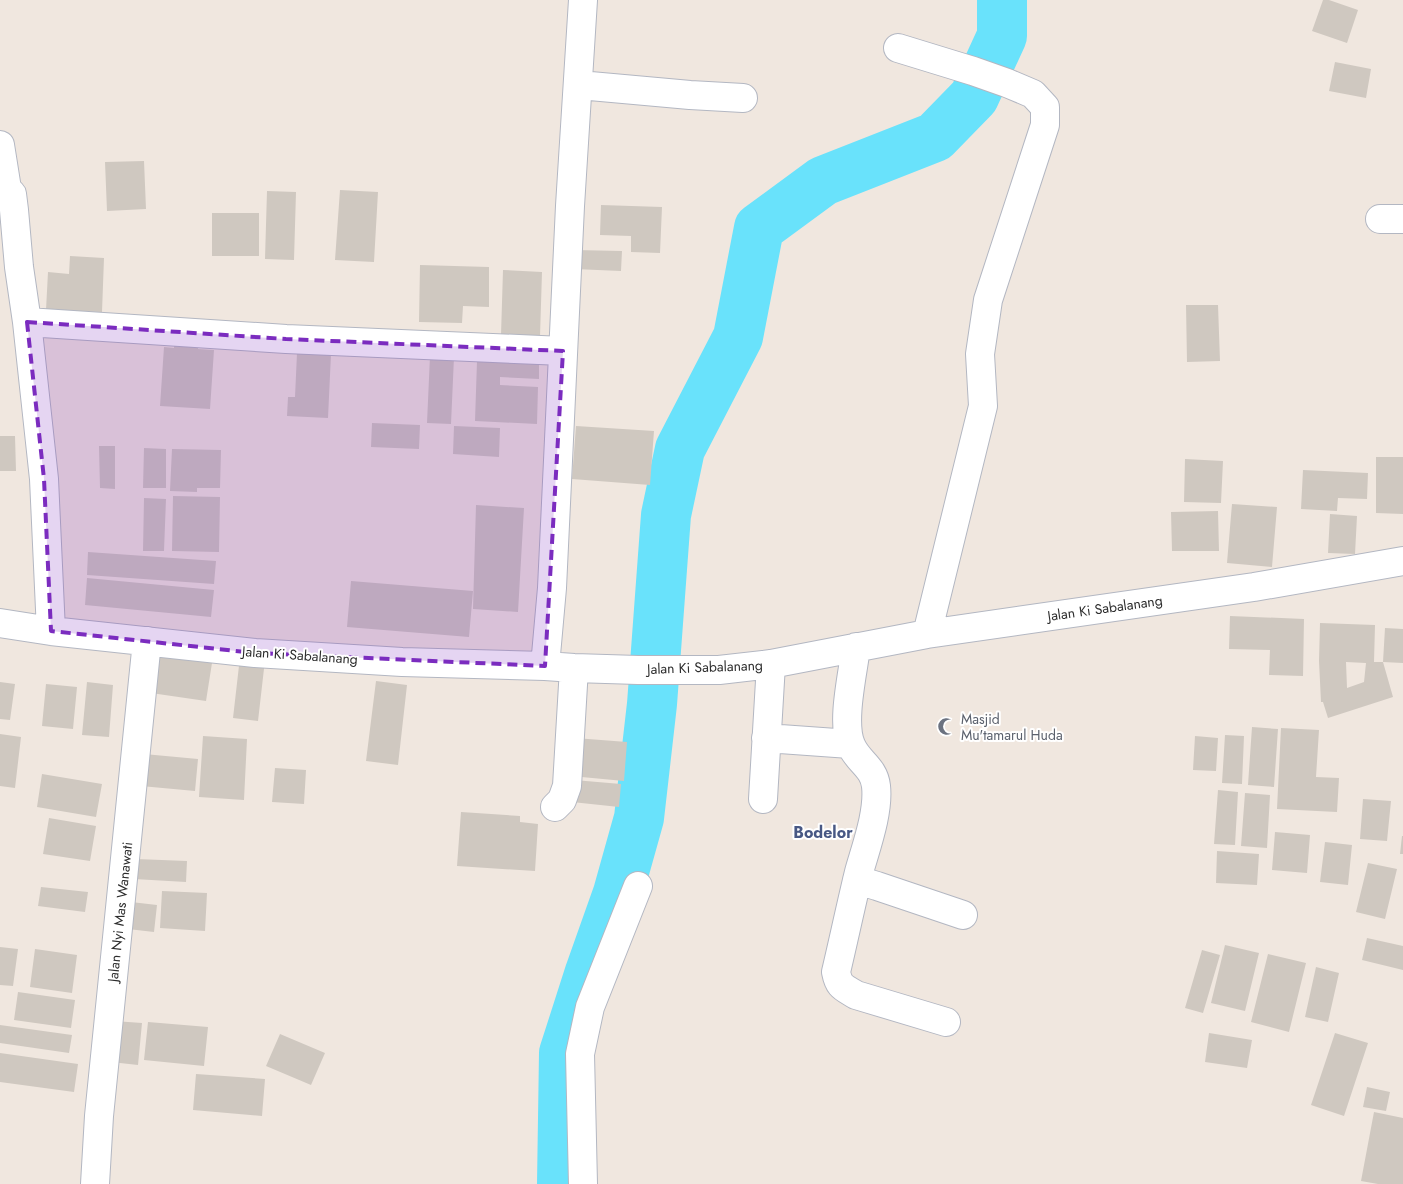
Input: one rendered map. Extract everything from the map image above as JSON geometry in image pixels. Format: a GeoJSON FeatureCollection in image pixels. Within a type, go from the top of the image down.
{"type":"FeatureCollection","features":[{"type":"Feature","properties":{"kind":"street"},"geometry":{"type":"LineString","coordinates":[[545,666],[552,588],[570,206],[583,0]]}},
{"type":"Feature","properties":{"kind":"street"},"geometry":{"type":"LineString","coordinates":[[898,48],[1007,83],[1033,94],[1045,107],[1045,125],[988,300],[980,354],[983,406],[927,634]]}},
{"type":"Feature","properties":{"kind":"street"},"geometry":{"type":"LineString","coordinates":[[579,85],[743,98]]}},
{"type":"Feature","properties":{"kind":"street"},"geometry":{"type":"LineString","coordinates":[[0,145],[3,188],[12,194],[44,479],[51,631]]}},
{"type":"Feature","properties":{"kind":"street"},"geometry":{"type":"LineString","coordinates":[[27,322],[286,339],[563,351]]}},
{"type":"Feature","properties":{"kind":"street","name":"Jalan Ki Sabalanang"},"geometry":{"type":"LineString","coordinates":[[0,623],[51,631],[256,653],[363,660],[638,670],[719,670],[771,664],[927,634],[1254,587],[1403,561]]}},
{"type":"Feature","properties":{"kind":"street","name":"Jalan Nyi Mas Wanawati"},"geometry":{"type":"LineString","coordinates":[[95,1184],[99,1116],[147,641]]}},
{"type":"Feature","properties":{"kind":"street"},"geometry":{"type":"LineString","coordinates":[[856,647],[847,710],[847,728],[850,744],[855,753],[869,767],[875,777],[876,798],[836,972],[838,982],[856,995],[946,1022]]}},
{"type":"Feature","properties":{"kind":"street"},"geometry":{"type":"LineString","coordinates":[[762,799],[771,664]]}},
{"type":"Feature","properties":{"kind":"street"},"geometry":{"type":"LineString","coordinates":[[555,807],[562,800],[567,786],[574,668]]}},
{"type":"Feature","properties":{"kind":"street"},"geometry":{"type":"LineString","coordinates":[[766,738],[850,744]]}},
{"type":"Feature","properties":{"kind":"street"},"geometry":{"type":"LineString","coordinates":[[857,880],[963,915]]}},
{"type":"Feature","properties":{"kind":"street"},"geometry":{"type":"LineString","coordinates":[[583,1184],[580,1054],[590,1007],[638,886]]}},
{"type":"Feature","properties":{"kind":"highlighted area"},"geometry":{"type":"Polygon","coordinates":[[[27,322],[286,339],[563,351],[545,666],[255,653],[51,631],[44,479],[27,322]]]}},
{"type":"Feature","properties":{"kind":"building"},"geometry":{"type":"Polygon","coordinates":[[[1323,0],[1329,0],[1358,10],[1347,43],[1312,31],[1323,0]]]}},
{"type":"Feature","properties":{"kind":"building"},"geometry":{"type":"Polygon","coordinates":[[[1335,62],[1371,69],[1366,98],[1329,91],[1335,62]]]}},
{"type":"Feature","properties":{"kind":"building"},"geometry":{"type":"Polygon","coordinates":[[[144,161],[146,209],[107,211],[105,162],[144,161]]]}},
{"type":"Feature","properties":{"kind":"building"},"geometry":{"type":"Polygon","coordinates":[[[340,190],[378,192],[374,262],[335,260],[340,190]]]}},
{"type":"Feature","properties":{"kind":"building"},"geometry":{"type":"Polygon","coordinates":[[[267,191],[296,192],[294,260],[265,259],[267,191]]]}},
{"type":"Feature","properties":{"kind":"building"},"geometry":{"type":"Polygon","coordinates":[[[601,205],[662,207],[660,253],[631,252],[631,236],[600,235],[601,205]]]}},
{"type":"Feature","properties":{"kind":"building"},"geometry":{"type":"Polygon","coordinates":[[[212,213],[259,213],[259,256],[212,256],[212,213]]]}},
{"type":"Feature","properties":{"kind":"building"},"geometry":{"type":"Polygon","coordinates":[[[574,250],[622,251],[621,271],[574,269],[574,250]]]}},
{"type":"Feature","properties":{"kind":"building"},"geometry":{"type":"Polygon","coordinates":[[[70,256],[104,258],[102,312],[46,310],[48,272],[69,274],[70,256]]]}},
{"type":"Feature","properties":{"kind":"building"},"geometry":{"type":"Polygon","coordinates":[[[420,265],[489,267],[489,307],[463,306],[462,323],[419,322],[420,265]]]}},
{"type":"Feature","properties":{"kind":"building"},"geometry":{"type":"Polygon","coordinates":[[[503,270],[542,272],[540,336],[501,335],[503,270]]]}},
{"type":"Feature","properties":{"kind":"building"},"geometry":{"type":"Polygon","coordinates":[[[1186,305],[1218,305],[1220,361],[1187,362],[1186,305]]]}},
{"type":"Feature","properties":{"kind":"building"},"geometry":{"type":"Polygon","coordinates":[[[174,341],[198,342],[198,349],[214,350],[210,409],[160,406],[164,347],[174,348],[174,341]]]}},
{"type":"Feature","properties":{"kind":"building"},"geometry":{"type":"Polygon","coordinates":[[[297,353],[331,354],[328,418],[287,416],[288,397],[295,397],[297,353]]]}},
{"type":"Feature","properties":{"kind":"building"},"geometry":{"type":"Polygon","coordinates":[[[430,356],[454,357],[451,424],[427,423],[430,356]]]}},
{"type":"Feature","properties":{"kind":"building"},"geometry":{"type":"Polygon","coordinates":[[[477,361],[539,364],[539,379],[500,377],[500,385],[538,387],[537,424],[475,421],[477,361]]]}},
{"type":"Feature","properties":{"kind":"building"},"geometry":{"type":"Polygon","coordinates":[[[372,423],[420,425],[419,449],[371,447],[372,423]]]}},
{"type":"Feature","properties":{"kind":"building"},"geometry":{"type":"Polygon","coordinates":[[[454,426],[500,428],[499,457],[453,454],[454,426]]]}},
{"type":"Feature","properties":{"kind":"building"},"geometry":{"type":"Polygon","coordinates":[[[576,426],[654,431],[650,485],[572,479],[576,426]]]}},
{"type":"Feature","properties":{"kind":"building"},"geometry":{"type":"Polygon","coordinates":[[[0,436],[15,436],[16,471],[0,471],[0,436]]]}},
{"type":"Feature","properties":{"kind":"building"},"geometry":{"type":"Polygon","coordinates":[[[99,446],[115,446],[115,489],[100,488],[99,446]]]}},
{"type":"Feature","properties":{"kind":"building"},"geometry":{"type":"Polygon","coordinates":[[[144,448],[166,449],[166,488],[143,488],[144,448]]]}},
{"type":"Feature","properties":{"kind":"building"},"geometry":{"type":"Polygon","coordinates":[[[172,449],[221,450],[220,488],[197,488],[197,492],[170,491],[172,449]]]}},
{"type":"Feature","properties":{"kind":"building"},"geometry":{"type":"Polygon","coordinates":[[[1376,457],[1403,457],[1403,514],[1376,513],[1376,457]]]}},
{"type":"Feature","properties":{"kind":"building"},"geometry":{"type":"Polygon","coordinates":[[[1185,459],[1223,461],[1221,503],[1184,502],[1185,459]]]}},
{"type":"Feature","properties":{"kind":"building"},"geometry":{"type":"Polygon","coordinates":[[[1303,470],[1368,473],[1367,499],[1338,498],[1337,511],[1301,509],[1303,470]]]}},
{"type":"Feature","properties":{"kind":"building"},"geometry":{"type":"Polygon","coordinates":[[[173,496],[220,497],[219,552],[172,551],[173,496]]]}},
{"type":"Feature","properties":{"kind":"building"},"geometry":{"type":"Polygon","coordinates":[[[144,498],[166,499],[164,551],[143,551],[144,498]]]}},
{"type":"Feature","properties":{"kind":"building"},"geometry":{"type":"Polygon","coordinates":[[[1232,504],[1277,507],[1272,567],[1227,563],[1232,504]]]}},
{"type":"Feature","properties":{"kind":"building"},"geometry":{"type":"Polygon","coordinates":[[[476,505],[524,508],[518,612],[473,609],[476,505]]]}},
{"type":"Feature","properties":{"kind":"building"},"geometry":{"type":"Polygon","coordinates":[[[1218,511],[1219,551],[1172,551],[1171,512],[1218,511]]]}},
{"type":"Feature","properties":{"kind":"building"},"geometry":{"type":"Polygon","coordinates":[[[1330,514],[1357,516],[1355,554],[1328,553],[1330,514]]]}},
{"type":"Feature","properties":{"kind":"building"},"geometry":{"type":"Polygon","coordinates":[[[88,552],[216,561],[214,584],[87,575],[88,552]]]}},
{"type":"Feature","properties":{"kind":"building"},"geometry":{"type":"Polygon","coordinates":[[[87,578],[214,590],[211,617],[85,605],[87,578]]]}},
{"type":"Feature","properties":{"kind":"building"},"geometry":{"type":"Polygon","coordinates":[[[351,581],[473,591],[469,637],[347,627],[351,581]]]}},
{"type":"Feature","properties":{"kind":"building"},"geometry":{"type":"Polygon","coordinates":[[[1230,616],[1304,619],[1303,676],[1269,675],[1270,650],[1229,649],[1230,616]]]}},
{"type":"Feature","properties":{"kind":"building"},"geometry":{"type":"Polygon","coordinates":[[[1320,623],[1375,625],[1374,662],[1383,662],[1393,697],[1328,718],[1323,702],[1321,702],[1320,623]],[[1346,662],[1347,688],[1364,682],[1366,663],[1346,662]]]}},
{"type":"Feature","properties":{"kind":"building"},"geometry":{"type":"Polygon","coordinates":[[[1385,628],[1403,629],[1403,663],[1383,662],[1385,628]]]}},
{"type":"Feature","properties":{"kind":"building"},"geometry":{"type":"Polygon","coordinates":[[[156,655],[212,663],[206,701],[151,693],[156,655]]]}},
{"type":"Feature","properties":{"kind":"building"},"geometry":{"type":"Polygon","coordinates":[[[240,657],[265,660],[258,721],[233,718],[240,657]]]}},
{"type":"Feature","properties":{"kind":"building"},"geometry":{"type":"Polygon","coordinates":[[[376,681],[407,685],[398,765],[366,761],[376,681]]]}},
{"type":"Feature","properties":{"kind":"building"},"geometry":{"type":"Polygon","coordinates":[[[0,682],[15,684],[10,720],[0,719],[0,682]]]}},
{"type":"Feature","properties":{"kind":"building"},"geometry":{"type":"Polygon","coordinates":[[[87,682],[113,685],[109,737],[82,735],[87,682]]]}},
{"type":"Feature","properties":{"kind":"building"},"geometry":{"type":"Polygon","coordinates":[[[46,684],[77,687],[73,729],[42,726],[46,684]]]}},
{"type":"Feature","properties":{"kind":"building"},"geometry":{"type":"Polygon","coordinates":[[[1252,727],[1278,729],[1274,787],[1248,785],[1252,727]]]}},
{"type":"Feature","properties":{"kind":"building"},"geometry":{"type":"Polygon","coordinates":[[[1281,728],[1319,730],[1316,777],[1339,778],[1337,812],[1277,809],[1281,728]]]}},
{"type":"Feature","properties":{"kind":"building"},"geometry":{"type":"Polygon","coordinates":[[[0,734],[21,737],[15,788],[0,786],[0,734]]]}},
{"type":"Feature","properties":{"kind":"building"},"geometry":{"type":"Polygon","coordinates":[[[1225,735],[1244,736],[1242,784],[1222,783],[1225,735]]]}},
{"type":"Feature","properties":{"kind":"building"},"geometry":{"type":"Polygon","coordinates":[[[203,736],[247,739],[244,800],[199,797],[203,736]]]}},
{"type":"Feature","properties":{"kind":"building"},"geometry":{"type":"Polygon","coordinates":[[[1195,736],[1218,738],[1216,771],[1193,770],[1195,736]]]}},
{"type":"Feature","properties":{"kind":"building"},"geometry":{"type":"Polygon","coordinates":[[[575,738],[627,742],[624,781],[571,776],[575,738]]]}},
{"type":"Feature","properties":{"kind":"building"},"geometry":{"type":"Polygon","coordinates":[[[144,754],[198,759],[195,791],[141,786],[144,754]]]}},
{"type":"Feature","properties":{"kind":"building"},"geometry":{"type":"Polygon","coordinates":[[[275,768],[306,770],[304,804],[272,802],[275,768]]]}},
{"type":"Feature","properties":{"kind":"building"},"geometry":{"type":"Polygon","coordinates":[[[42,774],[102,784],[96,817],[37,807],[42,774]]]}},
{"type":"Feature","properties":{"kind":"building"},"geometry":{"type":"Polygon","coordinates":[[[574,780],[621,784],[619,807],[572,802],[574,780]]]}},
{"type":"Feature","properties":{"kind":"building"},"geometry":{"type":"Polygon","coordinates":[[[1218,790],[1238,792],[1235,845],[1214,844],[1218,790]]]}},
{"type":"Feature","properties":{"kind":"building"},"geometry":{"type":"Polygon","coordinates":[[[1245,793],[1270,795],[1267,848],[1241,846],[1245,793]]]}},
{"type":"Feature","properties":{"kind":"building"},"geometry":{"type":"Polygon","coordinates":[[[1363,799],[1391,801],[1387,841],[1360,839],[1363,799]]]}},
{"type":"Feature","properties":{"kind":"building"},"geometry":{"type":"Polygon","coordinates":[[[461,812],[520,816],[520,822],[538,824],[535,871],[457,866],[461,812]]]}},
{"type":"Feature","properties":{"kind":"building"},"geometry":{"type":"Polygon","coordinates":[[[49,818],[96,826],[90,861],[43,854],[49,818]]]}},
{"type":"Feature","properties":{"kind":"building"},"geometry":{"type":"Polygon","coordinates":[[[1275,832],[1310,835],[1307,873],[1272,870],[1275,832]]]}},
{"type":"Feature","properties":{"kind":"building"},"geometry":{"type":"Polygon","coordinates":[[[1402,836],[1403,854],[1400,854],[1402,836]]]}},
{"type":"Feature","properties":{"kind":"building"},"geometry":{"type":"Polygon","coordinates":[[[1325,842],[1352,845],[1348,885],[1320,882],[1325,842]]]}},
{"type":"Feature","properties":{"kind":"building"},"geometry":{"type":"Polygon","coordinates":[[[1217,851],[1259,854],[1257,885],[1216,883],[1217,851]]]}},
{"type":"Feature","properties":{"kind":"building"},"geometry":{"type":"Polygon","coordinates":[[[136,859],[187,861],[186,882],[134,879],[136,859]]]}},
{"type":"Feature","properties":{"kind":"building"},"geometry":{"type":"Polygon","coordinates":[[[1368,863],[1397,869],[1385,919],[1356,912],[1368,863]]]}},
{"type":"Feature","properties":{"kind":"building"},"geometry":{"type":"Polygon","coordinates":[[[41,887],[88,892],[85,912],[38,906],[41,887]]]}},
{"type":"Feature","properties":{"kind":"building"},"geometry":{"type":"Polygon","coordinates":[[[162,891],[207,893],[205,931],[160,928],[162,891]]]}},
{"type":"Feature","properties":{"kind":"building"},"geometry":{"type":"Polygon","coordinates":[[[131,902],[157,905],[154,932],[128,929],[131,902]]]}},
{"type":"Feature","properties":{"kind":"building"},"geometry":{"type":"Polygon","coordinates":[[[1367,938],[1403,946],[1403,970],[1362,960],[1367,938]]]}},
{"type":"Feature","properties":{"kind":"building"},"geometry":{"type":"Polygon","coordinates":[[[1225,945],[1259,953],[1245,1011],[1211,1003],[1225,945]]]}},
{"type":"Feature","properties":{"kind":"building"},"geometry":{"type":"Polygon","coordinates":[[[0,947],[18,949],[13,986],[0,985],[0,947]]]}},
{"type":"Feature","properties":{"kind":"building"},"geometry":{"type":"Polygon","coordinates":[[[35,949],[77,955],[72,993],[30,987],[35,949]]]}},
{"type":"Feature","properties":{"kind":"building"},"geometry":{"type":"Polygon","coordinates":[[[1202,950],[1220,955],[1203,1013],[1185,1008],[1202,950]]]}},
{"type":"Feature","properties":{"kind":"building"},"geometry":{"type":"Polygon","coordinates":[[[1268,954],[1306,963],[1289,1032],[1251,1022],[1268,954]]]}},
{"type":"Feature","properties":{"kind":"building"},"geometry":{"type":"Polygon","coordinates":[[[1316,967],[1339,973],[1328,1022],[1305,1017],[1316,967]]]}},
{"type":"Feature","properties":{"kind":"building"},"geometry":{"type":"Polygon","coordinates":[[[18,992],[75,1000],[71,1028],[14,1020],[18,992]]]}},
{"type":"Feature","properties":{"kind":"building"},"geometry":{"type":"Polygon","coordinates":[[[114,1021],[142,1023],[138,1065],[111,1062],[114,1021]]]}},
{"type":"Feature","properties":{"kind":"building"},"geometry":{"type":"Polygon","coordinates":[[[148,1022],[208,1027],[204,1066],[144,1060],[148,1022]]]}},
{"type":"Feature","properties":{"kind":"building"},"geometry":{"type":"Polygon","coordinates":[[[0,1025],[72,1035],[69,1053],[0,1043],[0,1025]]]}},
{"type":"Feature","properties":{"kind":"building"},"geometry":{"type":"Polygon","coordinates":[[[1209,1033],[1252,1040],[1247,1068],[1205,1062],[1209,1033]]]}},
{"type":"Feature","properties":{"kind":"building"},"geometry":{"type":"Polygon","coordinates":[[[1335,1033],[1368,1043],[1344,1116],[1311,1105],[1335,1033]]]}},
{"type":"Feature","properties":{"kind":"building"},"geometry":{"type":"Polygon","coordinates":[[[280,1034],[325,1053],[311,1085],[266,1066],[280,1034]]]}},
{"type":"Feature","properties":{"kind":"building"},"geometry":{"type":"Polygon","coordinates":[[[0,1053],[78,1064],[74,1092],[0,1082],[0,1053]]]}},
{"type":"Feature","properties":{"kind":"building"},"geometry":{"type":"Polygon","coordinates":[[[196,1074],[265,1079],[262,1116],[193,1110],[196,1074]]]}},
{"type":"Feature","properties":{"kind":"building"},"geometry":{"type":"Polygon","coordinates":[[[1367,1087],[1390,1092],[1386,1111],[1363,1107],[1367,1087]]]}},
{"type":"Feature","properties":{"kind":"building"},"geometry":{"type":"Polygon","coordinates":[[[1374,1112],[1403,1118],[1403,1184],[1378,1184],[1361,1181],[1374,1112]]]}},
{"type":"Feature","properties":{"kind":"waterway"},"geometry":{"type":"LineString","coordinates":[[562,1184],[564,1053],[618,893],[639,818],[652,704],[666,515],[680,449],[738,337],[759,228],[823,181],[935,137],[974,97],[1002,36],[1002,0]]}},
{"type":"Feature","properties":{"kind":"place","name":"Masjid Mu'tamarul Huda"},"geometry":{"type":"Point","coordinates":[947,727]}},
{"type":"Feature","properties":{"kind":"district","name":"Bodelor"},"geometry":{"type":"Point","coordinates":[823,832]}}]}
